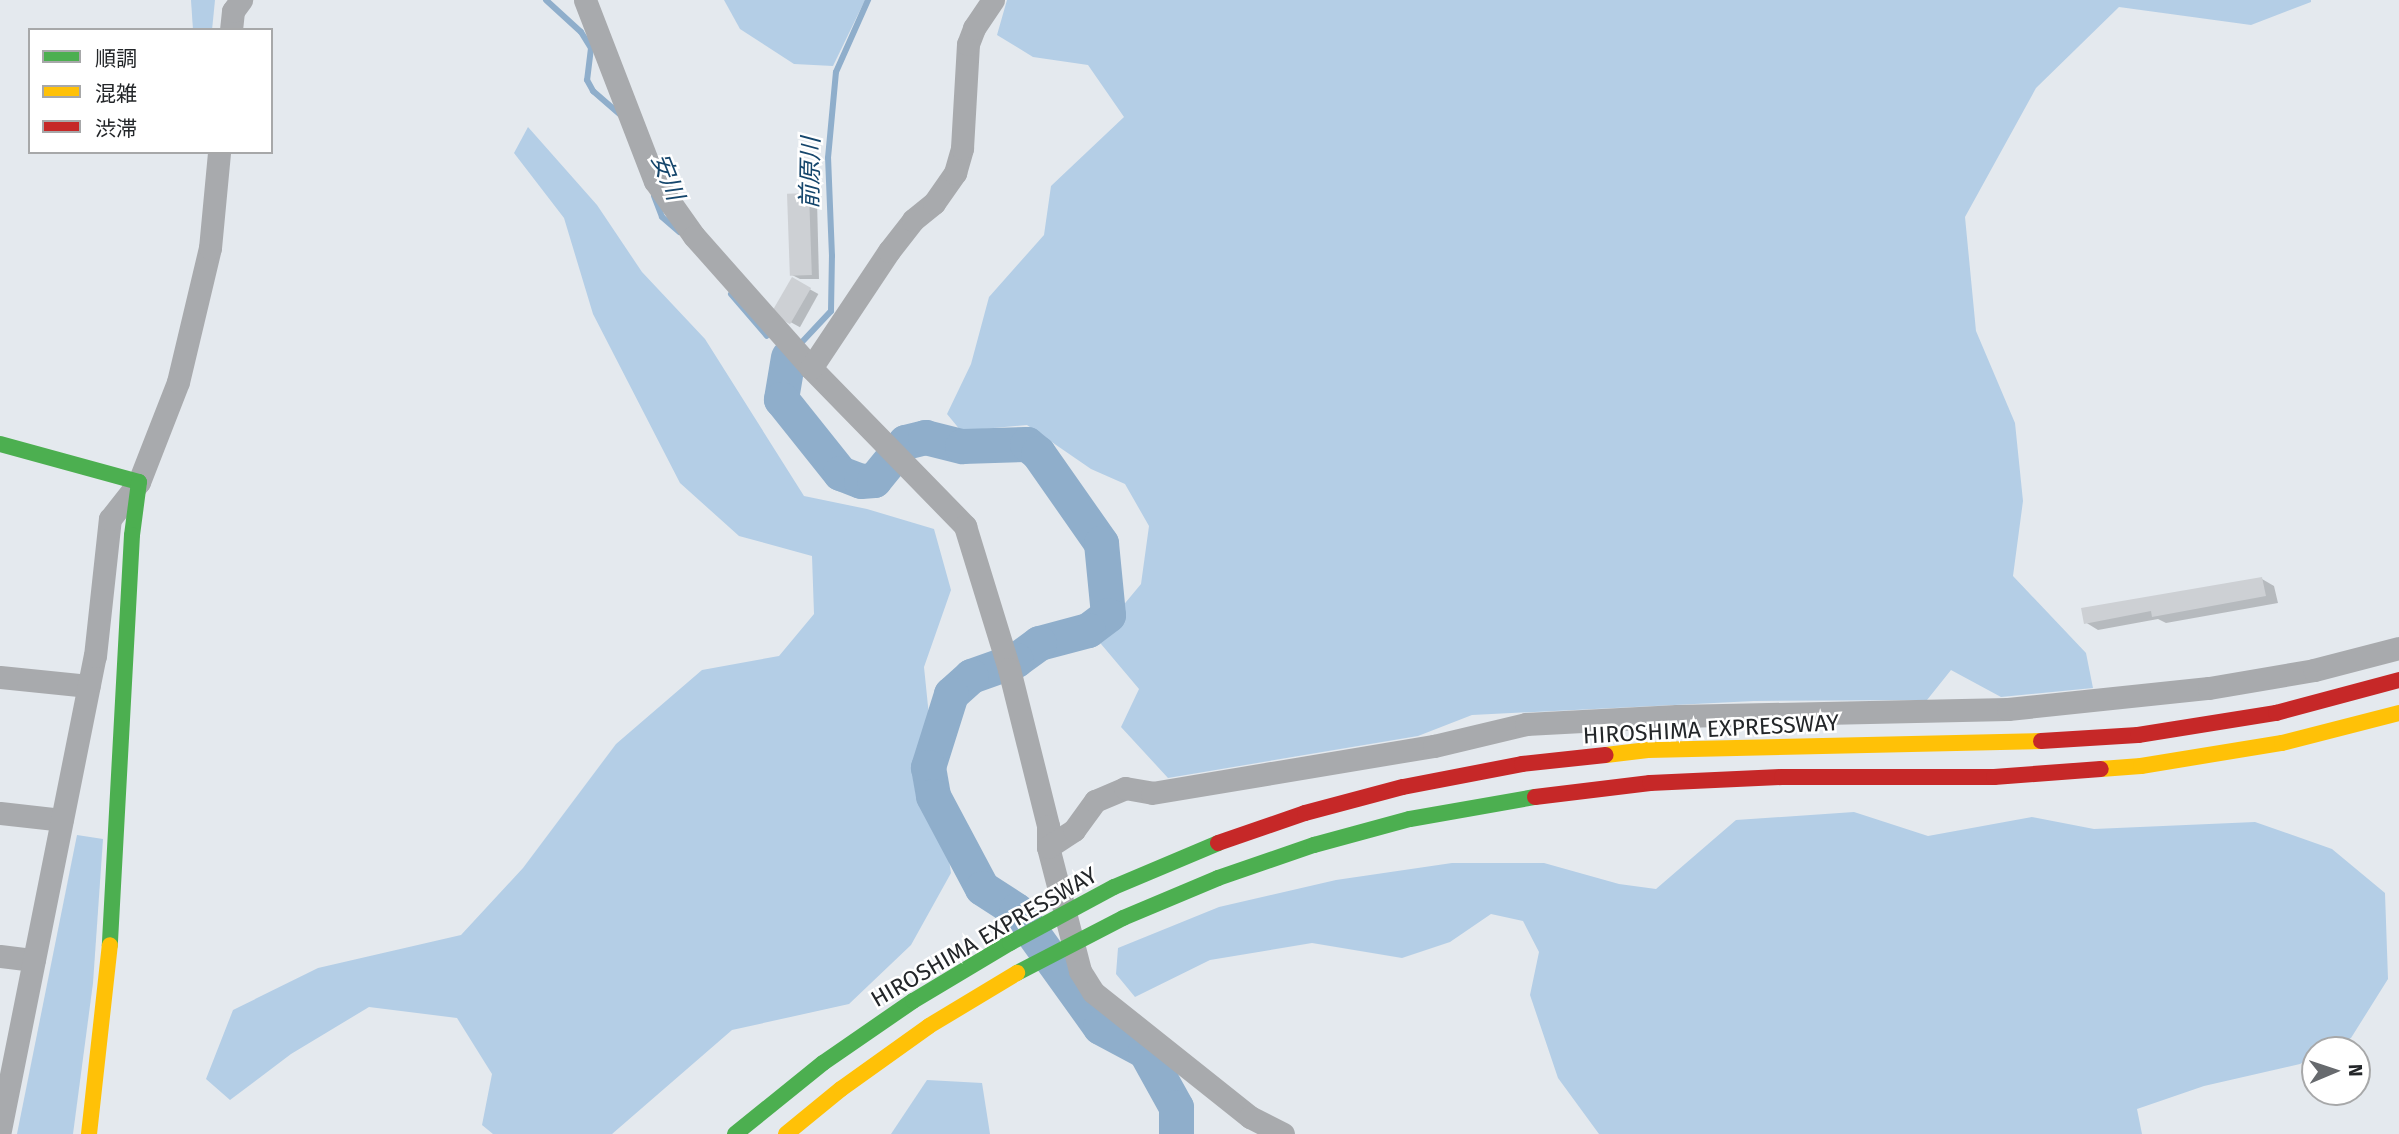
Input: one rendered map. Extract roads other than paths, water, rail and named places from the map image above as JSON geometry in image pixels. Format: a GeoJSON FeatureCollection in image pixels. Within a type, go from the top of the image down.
{"type":"FeatureCollection","features":[{"type":"Feature","properties":{"kind":"main road"},"geometry":{"type":"LineString","coordinates":[[0,444],[139,482],[132,535],[115,884],[102,1033],[89,1134]]}},
{"type":"Feature","properties":{"kind":"main road","name":"HIROSHIMA EXPRESSWAY"},"geometry":{"type":"LineString","coordinates":[[735,1134],[823,1063],[913,1000],[1010,943],[1114,887],[1207,847],[1305,813],[1403,787],[1522,764],[1648,750],[1993,744],[2138,735],[2276,713],[2399,680]]}},
{"type":"Feature","properties":{"kind":"main road","name":"HIROSHIMA EXPRESSWAY"},"geometry":{"type":"LineString","coordinates":[[786,1134],[841,1089],[929,1026],[1024,969],[1123,918],[1218,878],[1314,845],[1410,819],[1529,798],[1650,783],[1782,777],[1994,777],[2141,766],[2282,743],[2399,713]]}},
{"type":"Feature","properties":{"kind":"street"},"geometry":{"type":"LineString","coordinates":[[231,28],[233,12],[241,0]]}},
{"type":"Feature","properties":{"kind":"street"},"geometry":{"type":"LineString","coordinates":[[584,0],[655,181],[694,236],[811,368],[965,526],[1007,664],[1048,826],[1048,847],[1080,971],[1093,992],[1246,1125],[1283,1134]]}},
{"type":"Feature","properties":{"kind":"street"},"geometry":{"type":"LineString","coordinates":[[811,368],[889,251],[913,220],[934,203],[955,173],[962,148],[968,44],[974,28],[993,0]]}},
{"type":"Feature","properties":{"kind":"street"},"geometry":{"type":"LineString","coordinates":[[0,1130],[89,686],[110,519],[139,482],[178,383],[209,248],[219,154]]}},
{"type":"Feature","properties":{"kind":"street"},"geometry":{"type":"LineString","coordinates":[[1048,847],[1074,830],[1095,802],[1125,788],[1152,793],[1434,746],[1526,724],[1677,716],[2008,709],[2209,688],[2314,670],[2399,648]]}},
{"type":"Feature","properties":{"kind":"street"},"geometry":{"type":"LineString","coordinates":[[0,677],[89,686]]}},
{"type":"Feature","properties":{"kind":"street"},"geometry":{"type":"LineString","coordinates":[[0,813],[62,820]]}},
{"type":"Feature","properties":{"kind":"street"},"geometry":{"type":"LineString","coordinates":[[0,956],[34,960]]}},
{"type":"Feature","properties":{"kind":"waterway","name":"安川"},"geometry":{"type":"LineString","coordinates":[[546,0],[581,32],[591,48],[587,80],[593,91],[621,115]]}},
{"type":"Feature","properties":{"kind":"waterway","name":"前原川"},"geometry":{"type":"LineString","coordinates":[[802,342],[831,311],[828,158],[836,72],[868,0]]}},
{"type":"Feature","properties":{"kind":"waterway","name":"安川"},"geometry":{"type":"LineString","coordinates":[[654,196],[662,217],[679,232]]}},
{"type":"Feature","properties":{"kind":"waterway","name":"安川"},"geometry":{"type":"LineString","coordinates":[[731,294],[767,336]]}},
{"type":"Feature","properties":{"kind":"waterway"},"geometry":{"type":"LineString","coordinates":[[788,357],[781,399],[840,473],[861,481],[874,480],[905,442],[925,437],[962,446],[1027,444],[1038,453],[1101,543],[1108,615],[1088,630],[1039,643],[1016,660],[971,676],[951,694],[928,767],[933,796],[982,888],[1016,910],[1100,1027],[1145,1051],[1176,1107],[1176,1134]]}}]}
